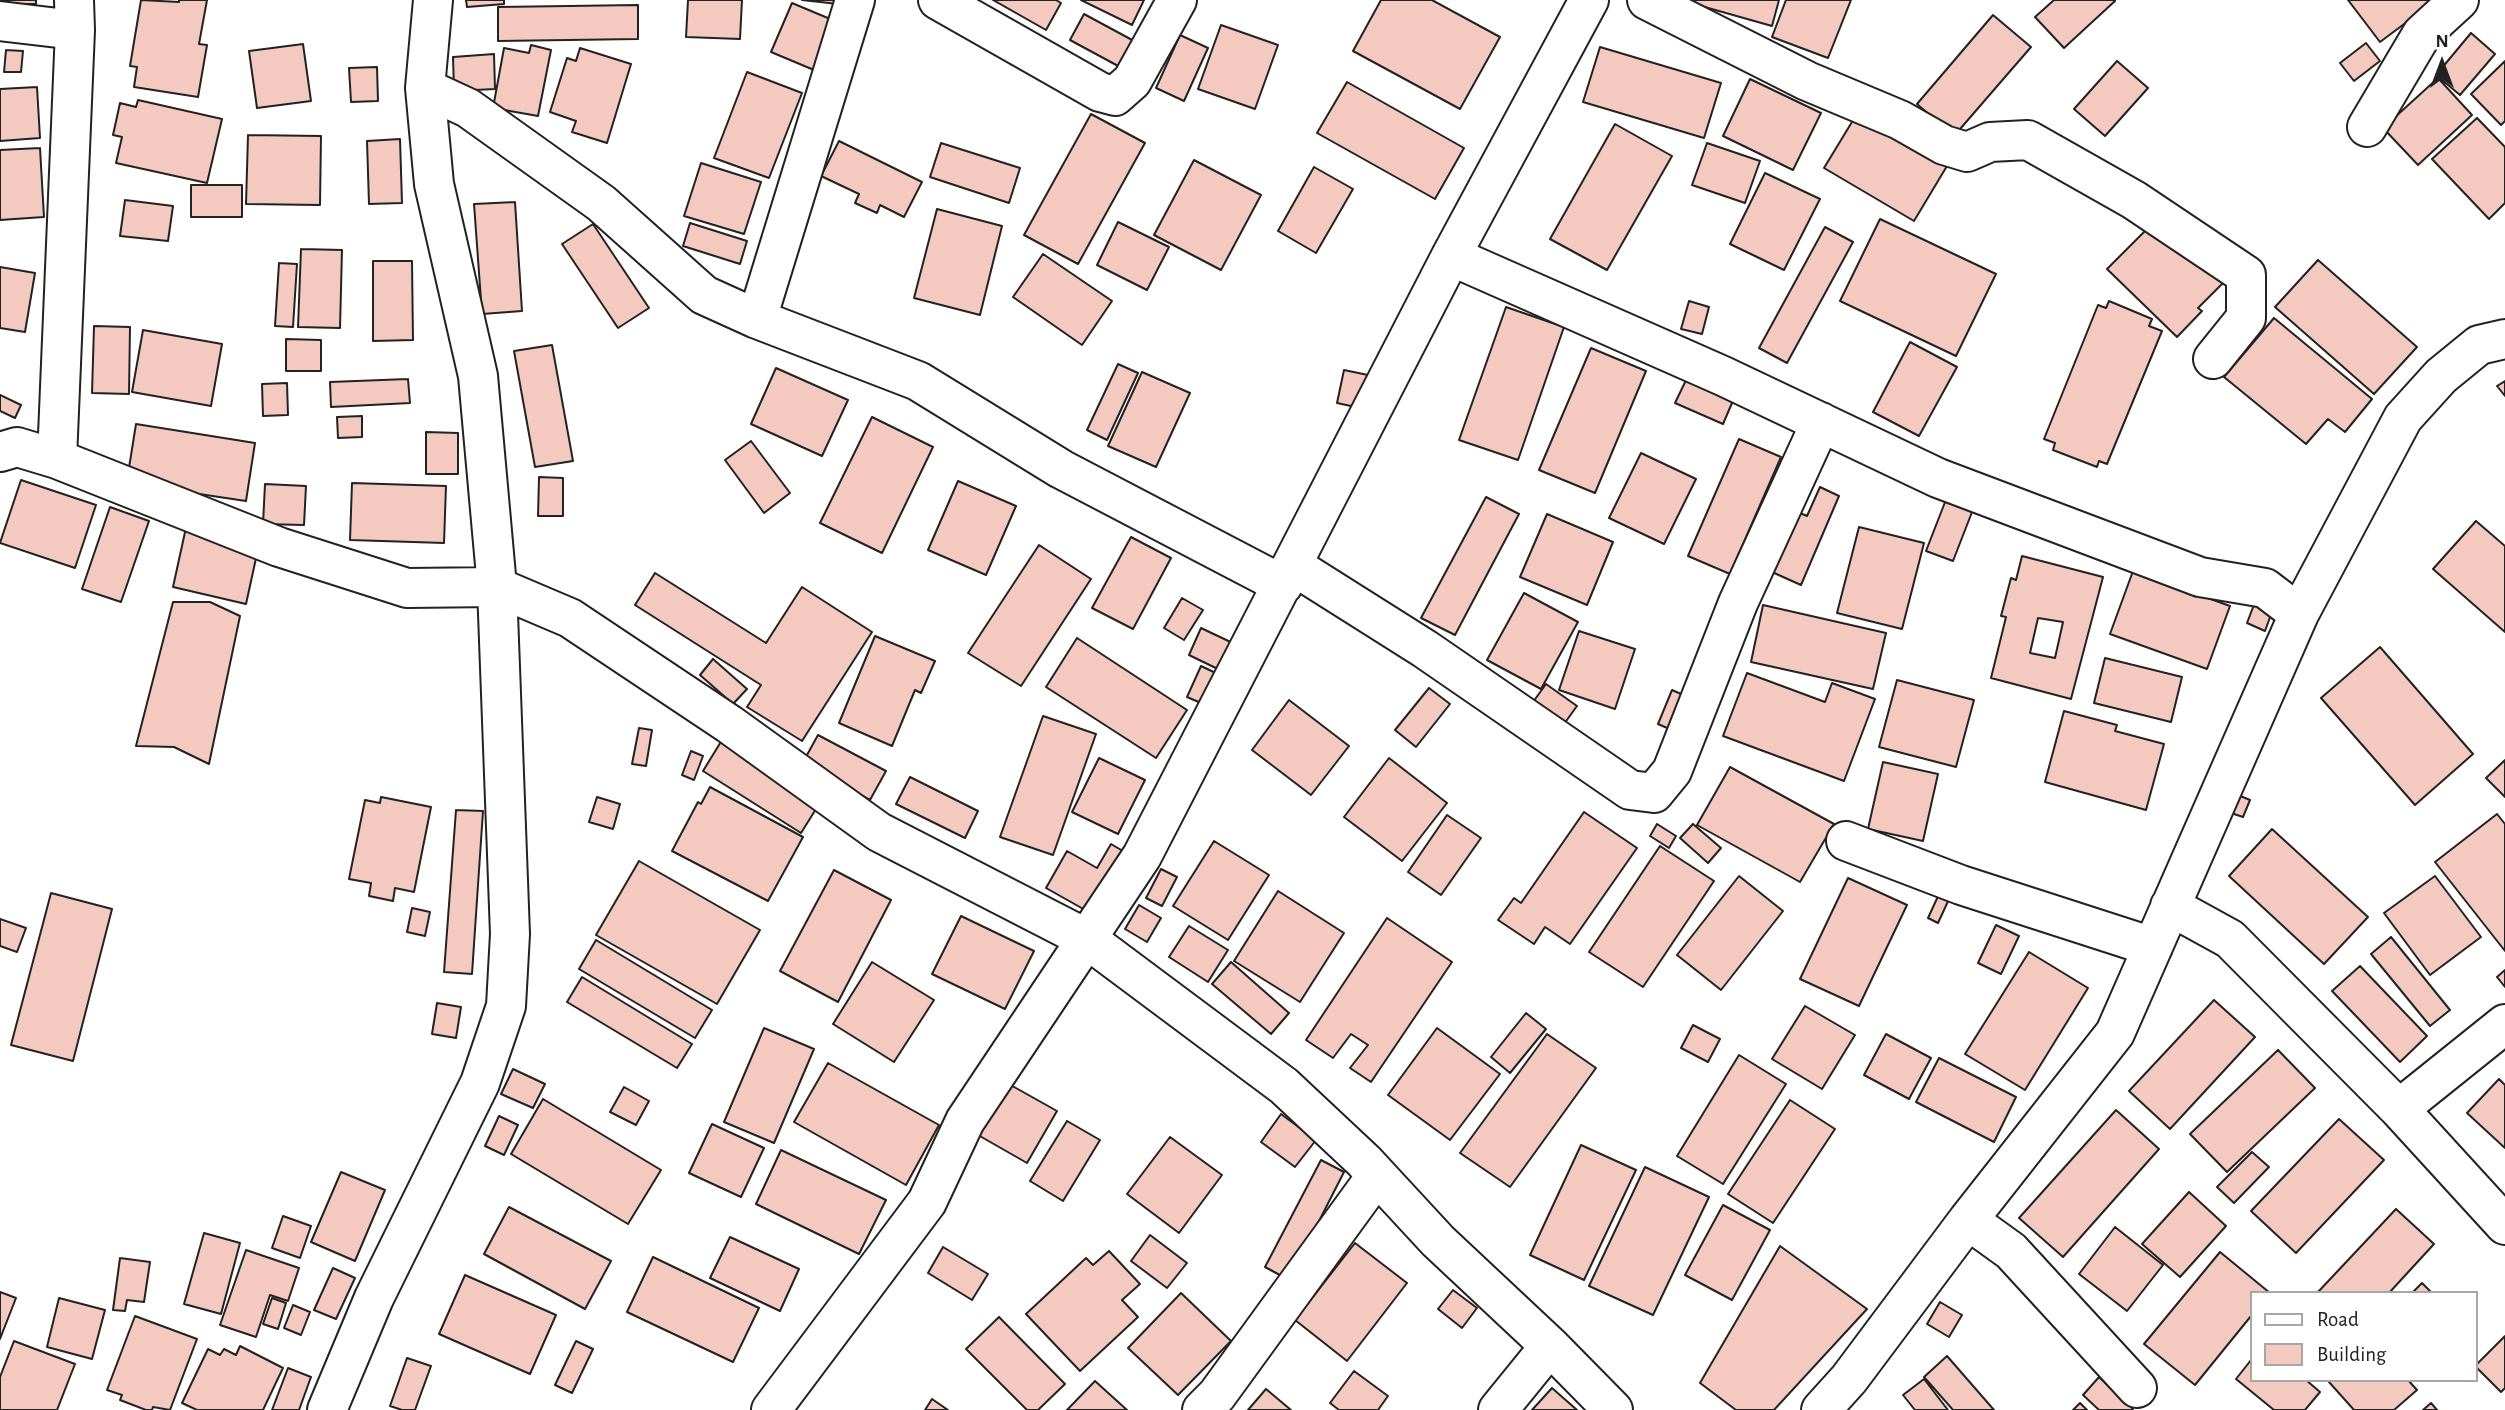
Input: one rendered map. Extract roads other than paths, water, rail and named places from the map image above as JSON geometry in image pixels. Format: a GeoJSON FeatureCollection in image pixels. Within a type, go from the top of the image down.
{"type":"FeatureCollection","features":[{"type":"Feature","properties":{"kind":"street"},"geometry":{"type":"LineString","coordinates":[[327,1410],[374,1298],[480,1083],[506,1006],[510,934],[496,587],[478,376],[434,184],[425,88],[433,0]]}},
{"type":"Feature","properties":{"kind":"street"},"geometry":{"type":"LineString","coordinates":[[757,320],[855,0]]}},
{"type":"Feature","properties":{"kind":"street"},"geometry":{"type":"LineString","coordinates":[[938,0],[1100,92],[1115,96],[1132,81],[1177,0]]}},
{"type":"Feature","properties":{"kind":"street"},"geometry":{"type":"LineString","coordinates":[[771,1410],[927,1202],[965,1121],[1142,856],[1451,256],[1589,0]]}},
{"type":"Feature","properties":{"kind":"street"},"geometry":{"type":"LineString","coordinates":[[1647,0],[1807,81],[1900,120],[1944,145],[1967,152],[1990,142],[2028,140],[2134,200],[2246,275],[2245,318],[2213,359]]}},
{"type":"Feature","properties":{"kind":"street"},"geometry":{"type":"LineString","coordinates":[[2367,127],[2422,34],[2459,0]]}},
{"type":"Feature","properties":{"kind":"street"},"geometry":{"type":"LineString","coordinates":[[0,21],[75,15],[57,459]]}},
{"type":"Feature","properties":{"kind":"street"},"geometry":{"type":"LineString","coordinates":[[425,88],[468,108],[601,203],[704,295],[757,320],[918,380],[1061,469],[1288,575],[1425,649],[1630,790],[1654,793],[1672,771],[1738,603],[1821,422]]}},
{"type":"Feature","properties":{"kind":"street"},"geometry":{"type":"LineString","coordinates":[[1451,256],[1723,376],[1938,478],[2200,577],[2265,588],[2300,614]]}},
{"type":"Feature","properties":{"kind":"street"},"geometry":{"type":"LineString","coordinates":[[1821,1410],[1849,1379],[1968,1220],[2115,1032],[2300,614],[2403,418],[2441,376],[2479,345],[2505,339]]}},
{"type":"Feature","properties":{"kind":"street"},"geometry":{"type":"LineString","coordinates":[[0,452],[17,447],[57,459],[279,547],[407,588],[496,587],[570,618],[729,724],[878,832],[1087,939],[1284,1086],[1612,1410]]}},
{"type":"Feature","properties":{"kind":"street"},"geometry":{"type":"LineString","coordinates":[[1846,841],[1961,885],[2153,947]]}},
{"type":"Feature","properties":{"kind":"street"},"geometry":{"type":"LineString","coordinates":[[2170,906],[2230,939],[2399,1109],[2505,1224]]}},
{"type":"Feature","properties":{"kind":"street"},"geometry":{"type":"LineString","coordinates":[[2399,1109],[2505,1024]]}},
{"type":"Feature","properties":{"kind":"street"},"geometry":{"type":"LineString","coordinates":[[1202,1410],[1217,1395],[1377,1175]]}},
{"type":"Feature","properties":{"kind":"street"},"geometry":{"type":"LineString","coordinates":[[1968,1220],[2011,1251],[2137,1388]]}},
{"type":"Feature","properties":{"kind":"street"},"geometry":{"type":"LineString","coordinates":[[1498,1410],[1550,1346]]}}]}
